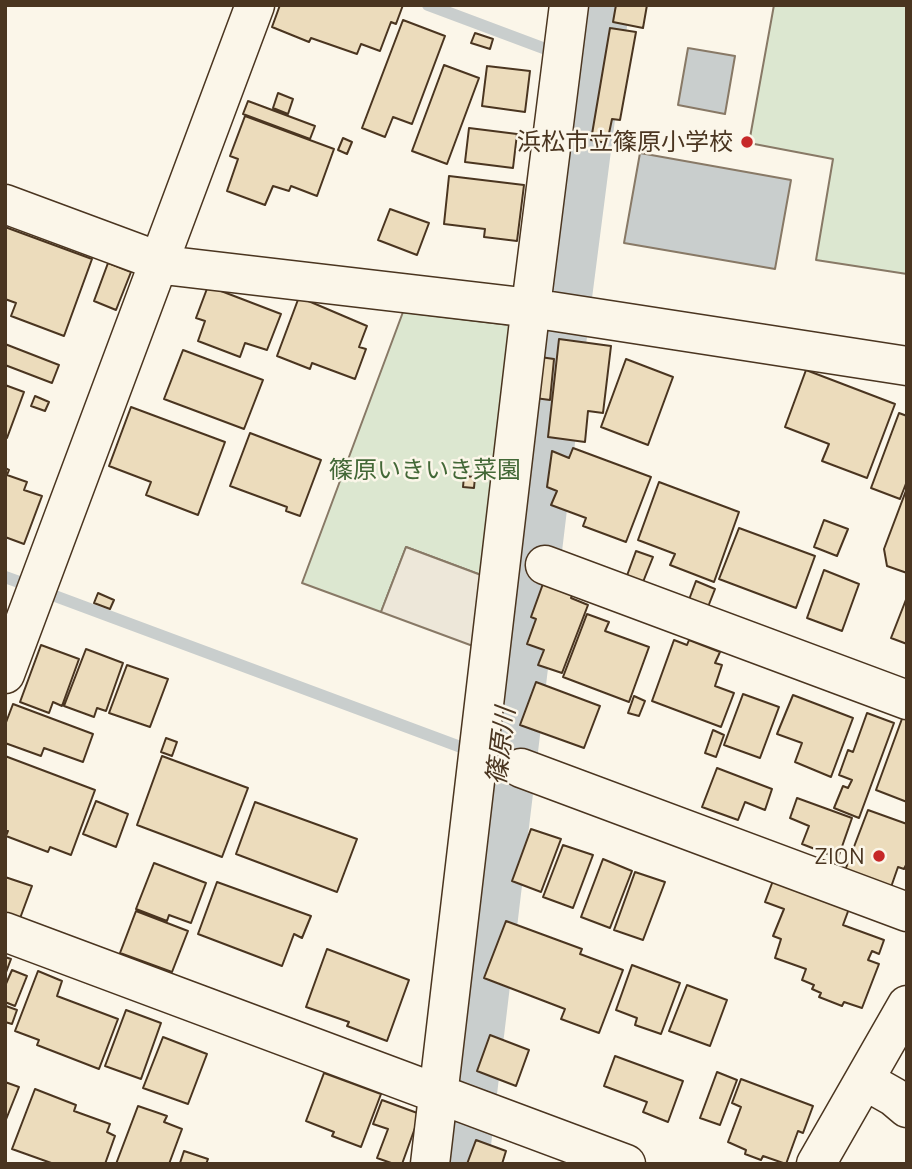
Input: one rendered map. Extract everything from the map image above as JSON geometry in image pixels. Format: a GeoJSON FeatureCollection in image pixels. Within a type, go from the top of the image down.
{"type":"FeatureCollection","features":[{"type":"Feature","properties":{"kind":"street"},"geometry":{"type":"LineString","coordinates":[[5,674],[255,5]]}},
{"type":"Feature","properties":{"kind":"street"},"geometry":{"type":"LineString","coordinates":[[430,1164],[546,310],[569,5]]}},
{"type":"Feature","properties":{"kind":"street"},"geometry":{"type":"LineString","coordinates":[[5,204],[172,266],[546,310],[907,366]]}},
{"type":"Feature","properties":{"kind":"street"},"geometry":{"type":"LineString","coordinates":[[545,565],[907,700]]}},
{"type":"Feature","properties":{"kind":"street"},"geometry":{"type":"LineString","coordinates":[[520,768],[907,912]]}},
{"type":"Feature","properties":{"kind":"street"},"geometry":{"type":"LineString","coordinates":[[5,932],[626,1164]]}},
{"type":"Feature","properties":{"kind":"street"},"geometry":{"type":"LineString","coordinates":[[816,1164],[907,1005]]}},
{"type":"Feature","properties":{"kind":"street"},"geometry":{"type":"LineString","coordinates":[[864,1080],[894,1097],[907,1108]]}},
{"type":"Feature","properties":{"kind":"green space"},"geometry":{"type":"Polygon","coordinates":[[[774,5],[907,5],[907,274],[816,260],[833,159],[749,143],[774,5]]]}},
{"type":"Feature","properties":{"kind":"green space","name":"篠原いきいき菜園"},"geometry":{"type":"Polygon","coordinates":[[[403,312],[510,325],[489,578],[406,547],[381,612],[302,583],[403,312]]]}},
{"type":"Feature","properties":{"kind":"shaded area"},"geometry":{"type":"Polygon","coordinates":[[[688,48],[735,56],[725,114],[678,105],[688,48]]]}},
{"type":"Feature","properties":{"kind":"shaded area"},"geometry":{"type":"Polygon","coordinates":[[[640,153],[791,180],[775,269],[624,243],[640,153]]]}},
{"type":"Feature","properties":{"kind":"shaded area"},"geometry":{"type":"Polygon","coordinates":[[[406,547],[489,578],[481,649],[381,612],[406,547]]]}},
{"type":"Feature","properties":{"kind":"building"},"geometry":{"type":"Polygon","coordinates":[[[280,5],[403,5],[396,24],[391,22],[380,51],[361,44],[357,54],[311,38],[309,42],[272,27],[280,5]]]}},
{"type":"Feature","properties":{"kind":"building"},"geometry":{"type":"Polygon","coordinates":[[[616,5],[647,5],[643,28],[613,22],[616,5]]]}},
{"type":"Feature","properties":{"kind":"building"},"geometry":{"type":"Polygon","coordinates":[[[403,20],[445,36],[412,124],[393,117],[385,137],[362,128],[403,20]]]}},
{"type":"Feature","properties":{"kind":"building"},"geometry":{"type":"Polygon","coordinates":[[[610,28],[636,32],[620,120],[612,119],[607,143],[591,140],[610,28]]]}},
{"type":"Feature","properties":{"kind":"building"},"geometry":{"type":"Polygon","coordinates":[[[475,33],[493,39],[490,49],[471,43],[475,33]]]}},
{"type":"Feature","properties":{"kind":"building"},"geometry":{"type":"Polygon","coordinates":[[[444,65],[479,78],[447,164],[412,151],[444,65]]]}},
{"type":"Feature","properties":{"kind":"building"},"geometry":{"type":"Polygon","coordinates":[[[487,66],[530,71],[525,112],[482,106],[487,66]]]}},
{"type":"Feature","properties":{"kind":"building"},"geometry":{"type":"Polygon","coordinates":[[[278,93],[293,99],[288,114],[273,108],[278,93]]]}},
{"type":"Feature","properties":{"kind":"building"},"geometry":{"type":"Polygon","coordinates":[[[248,101],[315,126],[310,139],[243,114],[248,101]]]}},
{"type":"Feature","properties":{"kind":"building"},"geometry":{"type":"Polygon","coordinates":[[[245,116],[334,149],[317,196],[291,186],[289,191],[273,186],[265,205],[227,191],[238,159],[230,156],[245,116]]]}},
{"type":"Feature","properties":{"kind":"building"},"geometry":{"type":"Polygon","coordinates":[[[469,128],[517,134],[513,168],[465,162],[469,128]]]}},
{"type":"Feature","properties":{"kind":"building"},"geometry":{"type":"Polygon","coordinates":[[[343,138],[352,142],[347,154],[338,150],[343,138]]]}},
{"type":"Feature","properties":{"kind":"building"},"geometry":{"type":"Polygon","coordinates":[[[449,176],[524,185],[517,241],[484,237],[485,229],[444,224],[449,176]]]}},
{"type":"Feature","properties":{"kind":"building"},"geometry":{"type":"Polygon","coordinates":[[[390,209],[429,223],[417,255],[378,240],[390,209]]]}},
{"type":"Feature","properties":{"kind":"building"},"geometry":{"type":"Polygon","coordinates":[[[5,227],[92,259],[64,336],[11,316],[16,303],[5,299],[5,227]]]}},
{"type":"Feature","properties":{"kind":"building"},"geometry":{"type":"Polygon","coordinates":[[[108,263],[131,272],[116,310],[94,301],[108,263]]]}},
{"type":"Feature","properties":{"kind":"building"},"geometry":{"type":"Polygon","coordinates":[[[208,286],[281,314],[267,350],[245,343],[240,357],[198,341],[205,321],[196,318],[208,286]]]}},
{"type":"Feature","properties":{"kind":"building"},"geometry":{"type":"Polygon","coordinates":[[[299,297],[367,326],[359,347],[366,349],[355,379],[312,363],[310,369],[277,356],[299,297]]]}},
{"type":"Feature","properties":{"kind":"building"},"geometry":{"type":"Polygon","coordinates":[[[559,339],[611,346],[603,413],[588,411],[585,442],[548,437],[559,339]]]}},
{"type":"Feature","properties":{"kind":"building"},"geometry":{"type":"Polygon","coordinates":[[[5,344],[59,365],[52,383],[5,365],[5,344]]]}},
{"type":"Feature","properties":{"kind":"building"},"geometry":{"type":"Polygon","coordinates":[[[183,350],[263,380],[244,429],[164,399],[183,350]]]}},
{"type":"Feature","properties":{"kind":"building"},"geometry":{"type":"Polygon","coordinates":[[[540,357],[554,359],[550,400],[535,398],[540,357]]]}},
{"type":"Feature","properties":{"kind":"building"},"geometry":{"type":"Polygon","coordinates":[[[626,359],[673,377],[648,445],[601,427],[626,359]]]}},
{"type":"Feature","properties":{"kind":"building"},"geometry":{"type":"Polygon","coordinates":[[[806,370],[895,404],[867,478],[822,461],[829,444],[785,427],[806,370]]]}},
{"type":"Feature","properties":{"kind":"building"},"geometry":{"type":"Polygon","coordinates":[[[5,385],[24,392],[7,438],[5,437],[5,385]]]}},
{"type":"Feature","properties":{"kind":"building"},"geometry":{"type":"Polygon","coordinates":[[[35,396],[49,402],[45,411],[31,406],[35,396]]]}},
{"type":"Feature","properties":{"kind":"building"},"geometry":{"type":"Polygon","coordinates":[[[131,407],[225,442],[198,515],[146,495],[151,482],[109,466],[131,407]]]}},
{"type":"Feature","properties":{"kind":"building"},"geometry":{"type":"Polygon","coordinates":[[[899,413],[907,416],[907,481],[900,499],[871,488],[899,413]]]}},
{"type":"Feature","properties":{"kind":"building"},"geometry":{"type":"Polygon","coordinates":[[[250,433],[321,460],[300,516],[286,511],[287,507],[230,486],[250,433]]]}},
{"type":"Feature","properties":{"kind":"building"},"geometry":{"type":"Polygon","coordinates":[[[573,448],[651,477],[626,542],[583,526],[586,518],[551,505],[557,491],[547,487],[552,451],[569,458],[573,448]]]}},
{"type":"Feature","properties":{"kind":"building"},"geometry":{"type":"Polygon","coordinates":[[[5,468],[9,470],[7,475],[27,482],[24,490],[42,496],[24,544],[5,537],[5,468]]]}},
{"type":"Feature","properties":{"kind":"building"},"geometry":{"type":"Polygon","coordinates":[[[464,476],[475,477],[474,488],[463,487],[464,476]]]}},
{"type":"Feature","properties":{"kind":"building"},"geometry":{"type":"Polygon","coordinates":[[[659,482],[739,512],[714,582],[670,565],[675,554],[638,540],[659,482]]]}},
{"type":"Feature","properties":{"kind":"building"},"geometry":{"type":"Polygon","coordinates":[[[907,488],[907,573],[887,566],[884,549],[907,488]]]}},
{"type":"Feature","properties":{"kind":"building"},"geometry":{"type":"Polygon","coordinates":[[[824,520],[848,529],[837,556],[814,547],[824,520]]]}},
{"type":"Feature","properties":{"kind":"building"},"geometry":{"type":"Polygon","coordinates":[[[739,528],[815,556],[796,608],[719,579],[739,528]]]}},
{"type":"Feature","properties":{"kind":"building"},"geometry":{"type":"Polygon","coordinates":[[[636,551],[653,557],[641,587],[625,581],[636,551]]]}},
{"type":"Feature","properties":{"kind":"building"},"geometry":{"type":"Polygon","coordinates":[[[824,570],[859,584],[842,631],[807,618],[824,570]]]}},
{"type":"Feature","properties":{"kind":"building"},"geometry":{"type":"Polygon","coordinates":[[[544,581],[574,591],[571,598],[588,605],[562,673],[538,665],[544,650],[527,644],[536,619],[531,617],[544,581]]]}},
{"type":"Feature","properties":{"kind":"building"},"geometry":{"type":"Polygon","coordinates":[[[696,581],[715,589],[706,612],[687,605],[696,581]]]}},
{"type":"Feature","properties":{"kind":"building"},"geometry":{"type":"Polygon","coordinates":[[[98,593],[114,600],[110,609],[94,603],[98,593]]]}},
{"type":"Feature","properties":{"kind":"building"},"geometry":{"type":"Polygon","coordinates":[[[907,597],[907,644],[891,638],[907,597]]]}},
{"type":"Feature","properties":{"kind":"building"},"geometry":{"type":"Polygon","coordinates":[[[587,614],[609,622],[605,631],[649,647],[629,702],[563,677],[587,614]]]}},
{"type":"Feature","properties":{"kind":"building"},"geometry":{"type":"Polygon","coordinates":[[[674,640],[687,645],[689,640],[720,652],[715,663],[722,665],[715,686],[734,693],[721,727],[652,701],[674,640]]]}},
{"type":"Feature","properties":{"kind":"building"},"geometry":{"type":"Polygon","coordinates":[[[41,645],[79,659],[62,706],[53,702],[49,713],[20,702],[41,645]]]}},
{"type":"Feature","properties":{"kind":"building"},"geometry":{"type":"Polygon","coordinates":[[[86,649],[123,663],[106,711],[97,708],[94,717],[64,706],[86,649]]]}},
{"type":"Feature","properties":{"kind":"building"},"geometry":{"type":"Polygon","coordinates":[[[127,665],[168,679],[150,727],[109,713],[127,665]]]}},
{"type":"Feature","properties":{"kind":"building"},"geometry":{"type":"Polygon","coordinates":[[[536,682],[600,706],[584,748],[520,725],[536,682]]]}},
{"type":"Feature","properties":{"kind":"building"},"geometry":{"type":"Polygon","coordinates":[[[743,694],[779,707],[760,758],[724,745],[743,694]]]}},
{"type":"Feature","properties":{"kind":"building"},"geometry":{"type":"Polygon","coordinates":[[[793,695],[853,718],[831,777],[795,762],[802,743],[777,734],[793,695]]]}},
{"type":"Feature","properties":{"kind":"building"},"geometry":{"type":"Polygon","coordinates":[[[634,696],[645,701],[639,716],[628,713],[634,696]]]}},
{"type":"Feature","properties":{"kind":"building"},"geometry":{"type":"Polygon","coordinates":[[[13,704],[93,734],[83,762],[44,748],[41,756],[5,743],[5,725],[13,704]]]}},
{"type":"Feature","properties":{"kind":"building"},"geometry":{"type":"Polygon","coordinates":[[[867,713],[894,723],[859,818],[834,808],[843,786],[848,788],[852,780],[839,775],[848,750],[853,752],[867,713]]]}},
{"type":"Feature","properties":{"kind":"building"},"geometry":{"type":"Polygon","coordinates":[[[903,716],[907,718],[907,802],[876,790],[903,716]]]}},
{"type":"Feature","properties":{"kind":"building"},"geometry":{"type":"Polygon","coordinates":[[[713,730],[724,735],[716,757],[705,753],[713,730]]]}},
{"type":"Feature","properties":{"kind":"building"},"geometry":{"type":"Polygon","coordinates":[[[166,738],[177,742],[172,756],[161,752],[166,738]]]}},
{"type":"Feature","properties":{"kind":"building"},"geometry":{"type":"Polygon","coordinates":[[[5,756],[95,790],[71,855],[50,847],[48,852],[6,836],[5,756]]]}},
{"type":"Feature","properties":{"kind":"building"},"geometry":{"type":"Polygon","coordinates":[[[162,756],[248,788],[222,857],[137,825],[162,756]]]}},
{"type":"Feature","properties":{"kind":"building"},"geometry":{"type":"Polygon","coordinates":[[[717,768],[772,789],[765,810],[745,802],[738,820],[702,807],[717,768]]]}},
{"type":"Feature","properties":{"kind":"building"},"geometry":{"type":"Polygon","coordinates":[[[797,798],[852,818],[838,858],[802,844],[809,826],[790,818],[797,798]]]}},
{"type":"Feature","properties":{"kind":"building"},"geometry":{"type":"Polygon","coordinates":[[[96,801],[128,814],[116,847],[83,834],[96,801]]]}},
{"type":"Feature","properties":{"kind":"building"},"geometry":{"type":"Polygon","coordinates":[[[255,802],[357,839],[337,892],[236,854],[255,802]]]}},
{"type":"Feature","properties":{"kind":"building","name":"ZION"},"geometry":{"type":"Polygon","coordinates":[[[868,810],[907,824],[907,863],[904,869],[898,867],[890,890],[844,873],[868,810]]]}},
{"type":"Feature","properties":{"kind":"building"},"geometry":{"type":"Polygon","coordinates":[[[531,829],[561,839],[541,892],[512,881],[531,829]]]}},
{"type":"Feature","properties":{"kind":"building"},"geometry":{"type":"Polygon","coordinates":[[[563,845],[593,855],[573,908],[543,897],[563,845]]]}},
{"type":"Feature","properties":{"kind":"building"},"geometry":{"type":"Polygon","coordinates":[[[603,859],[632,871],[610,928],[581,917],[603,859]]]}},
{"type":"Feature","properties":{"kind":"building"},"geometry":{"type":"Polygon","coordinates":[[[154,863],[206,883],[191,923],[169,915],[167,921],[136,909],[154,863]]]}},
{"type":"Feature","properties":{"kind":"building"},"geometry":{"type":"Polygon","coordinates":[[[635,872],[665,882],[643,940],[614,930],[635,872]]]}},
{"type":"Feature","properties":{"kind":"building"},"geometry":{"type":"Polygon","coordinates":[[[5,877],[32,886],[19,921],[5,915],[5,877]]]}},
{"type":"Feature","properties":{"kind":"building"},"geometry":{"type":"Polygon","coordinates":[[[774,878],[850,906],[843,925],[884,940],[879,954],[872,951],[868,960],[879,964],[862,1008],[844,1002],[842,1006],[819,997],[821,993],[812,989],[814,985],[802,980],[806,969],[775,958],[781,939],[773,936],[784,909],[765,902],[774,878]]]}},
{"type":"Feature","properties":{"kind":"building"},"geometry":{"type":"Polygon","coordinates":[[[217,882],[311,916],[302,938],[294,934],[282,966],[198,934],[217,882]]]}},
{"type":"Feature","properties":{"kind":"building"},"geometry":{"type":"Polygon","coordinates":[[[136,911],[188,931],[172,972],[120,953],[136,911]]]}},
{"type":"Feature","properties":{"kind":"building"},"geometry":{"type":"Polygon","coordinates":[[[506,921],[582,949],[580,954],[623,970],[599,1033],[561,1019],[565,1009],[484,978],[506,921]]]}},
{"type":"Feature","properties":{"kind":"building"},"geometry":{"type":"Polygon","coordinates":[[[327,949],[409,980],[387,1041],[347,1026],[349,1022],[306,1007],[327,949]]]}},
{"type":"Feature","properties":{"kind":"building"},"geometry":{"type":"Polygon","coordinates":[[[5,957],[11,959],[5,975],[5,957]]]}},
{"type":"Feature","properties":{"kind":"building"},"geometry":{"type":"Polygon","coordinates":[[[632,965],[680,983],[661,1034],[635,1025],[637,1018],[616,1010],[632,965]]]}},
{"type":"Feature","properties":{"kind":"building"},"geometry":{"type":"Polygon","coordinates":[[[12,970],[27,976],[15,1006],[5,1002],[5,986],[12,970]]]}},
{"type":"Feature","properties":{"kind":"building"},"geometry":{"type":"Polygon","coordinates":[[[38,971],[62,981],[57,996],[118,1019],[99,1069],[37,1045],[39,1040],[15,1031],[38,971]]]}},
{"type":"Feature","properties":{"kind":"building"},"geometry":{"type":"Polygon","coordinates":[[[687,985],[727,1000],[710,1046],[669,1031],[687,985]]]}},
{"type":"Feature","properties":{"kind":"building"},"geometry":{"type":"Polygon","coordinates":[[[6,1006],[17,1010],[12,1024],[5,1022],[6,1006]]]}},
{"type":"Feature","properties":{"kind":"building"},"geometry":{"type":"Polygon","coordinates":[[[126,1010],[161,1023],[141,1079],[105,1066],[126,1010]]]}},
{"type":"Feature","properties":{"kind":"building"},"geometry":{"type":"Polygon","coordinates":[[[490,1035],[529,1050],[516,1086],[477,1071],[490,1035]]]}},
{"type":"Feature","properties":{"kind":"building"},"geometry":{"type":"Polygon","coordinates":[[[163,1037],[207,1054],[188,1104],[143,1088],[163,1037]]]}},
{"type":"Feature","properties":{"kind":"building"},"geometry":{"type":"Polygon","coordinates":[[[615,1056],[683,1081],[668,1122],[643,1112],[647,1102],[604,1086],[615,1056]]]}},
{"type":"Feature","properties":{"kind":"building"},"geometry":{"type":"Polygon","coordinates":[[[717,1072],[737,1080],[720,1125],[700,1118],[717,1072]]]}},
{"type":"Feature","properties":{"kind":"building"},"geometry":{"type":"Polygon","coordinates":[[[324,1073],[381,1094],[361,1147],[332,1136],[334,1132],[306,1121],[324,1073]]]}},
{"type":"Feature","properties":{"kind":"building"},"geometry":{"type":"Polygon","coordinates":[[[741,1079],[813,1106],[803,1133],[798,1131],[786,1164],[763,1156],[761,1160],[745,1154],[746,1150],[728,1142],[741,1107],[732,1103],[741,1079]]]}},
{"type":"Feature","properties":{"kind":"building"},"geometry":{"type":"Polygon","coordinates":[[[5,1082],[19,1087],[5,1122],[5,1082]]]}},
{"type":"Feature","properties":{"kind":"building"},"geometry":{"type":"Polygon","coordinates":[[[35,1089],[76,1105],[74,1111],[110,1124],[107,1132],[115,1136],[105,1164],[54,1164],[12,1149],[35,1089]]]}},
{"type":"Feature","properties":{"kind":"building"},"geometry":{"type":"Polygon","coordinates":[[[382,1100],[420,1114],[402,1164],[377,1158],[388,1129],[373,1124],[382,1100]]]}},
{"type":"Feature","properties":{"kind":"building"},"geometry":{"type":"Polygon","coordinates":[[[138,1106],[167,1116],[164,1122],[182,1129],[169,1164],[116,1164],[138,1106]]]}},
{"type":"Feature","properties":{"kind":"building"},"geometry":{"type":"Polygon","coordinates":[[[476,1140],[506,1151],[502,1164],[467,1164],[476,1140]]]}},
{"type":"Feature","properties":{"kind":"building"},"geometry":{"type":"Polygon","coordinates":[[[184,1151],[208,1159],[206,1164],[180,1163],[184,1151]]]}},
{"type":"Feature","properties":{"kind":"waterway"},"geometry":{"type":"LineString","coordinates":[[428,5],[551,51]]}},
{"type":"Feature","properties":{"kind":"waterway","name":"篠原川"},"geometry":{"type":"LineString","coordinates":[[547,354],[592,5]]}},
{"type":"Feature","properties":{"kind":"waterway","name":"篠原川"},"geometry":{"type":"LineString","coordinates":[[460,1088],[542,403]]}},
{"type":"Feature","properties":{"kind":"waterway"},"geometry":{"type":"LineString","coordinates":[[5,577],[19,582]]}},
{"type":"Feature","properties":{"kind":"waterway"},"geometry":{"type":"LineString","coordinates":[[55,596],[466,749]]}},
{"type":"Feature","properties":{"kind":"waterway","name":"篠原川"},"geometry":{"type":"LineString","coordinates":[[451,1164],[457,1114]]}},
{"type":"Feature","properties":{"kind":"place","name":"浜松市立篠原小学校"},"geometry":{"type":"Point","coordinates":[747,142]}},
{"type":"Feature","properties":{"kind":"place","name":"ZION"},"geometry":{"type":"Point","coordinates":[879,856]}}]}
